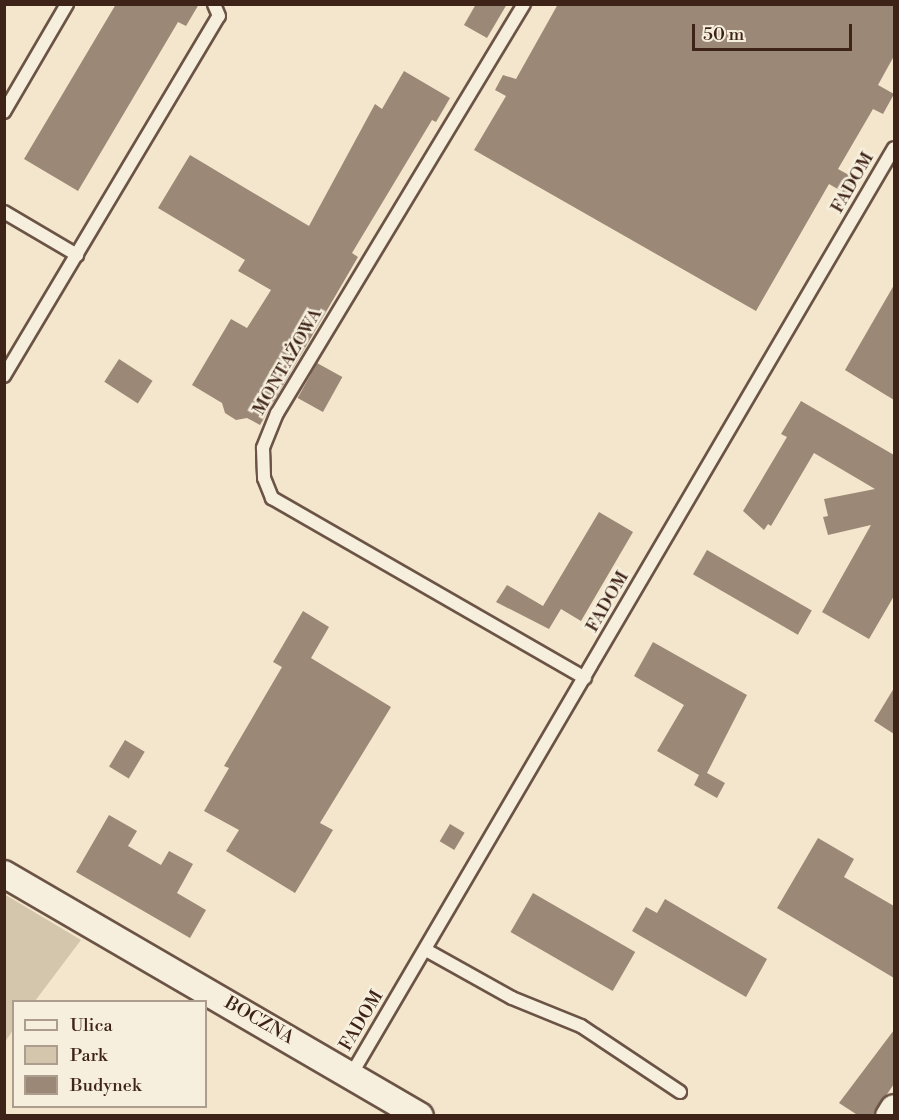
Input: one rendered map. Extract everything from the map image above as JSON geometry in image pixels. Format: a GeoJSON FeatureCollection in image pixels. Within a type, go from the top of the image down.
{"type":"FeatureCollection","features":[{"type":"Feature","properties":{"kind":"street","name":"BOCZNA"},"geometry":{"type":"LineString","coordinates":[[4,874],[420,1116]]}},
{"type":"Feature","properties":{"kind":"street"},"geometry":{"type":"LineString","coordinates":[[889,1116],[894,1108]]}},
{"type":"Feature","properties":{"kind":"lane"},"geometry":{"type":"LineString","coordinates":[[4,112],[67,4]]}},
{"type":"Feature","properties":{"kind":"lane"},"geometry":{"type":"LineString","coordinates":[[4,376],[219,16],[214,4]]}},
{"type":"Feature","properties":{"kind":"lane","name":"MONTAŻOWA"},"geometry":{"type":"LineString","coordinates":[[524,4],[277,412],[263,448],[264,478],[272,498],[585,678]]}},
{"type":"Feature","properties":{"kind":"lane","name":"FADOM"},"geometry":{"type":"LineString","coordinates":[[351,1075],[894,148]]}},
{"type":"Feature","properties":{"kind":"lane"},"geometry":{"type":"LineString","coordinates":[[4,212],[77,255]]}},
{"type":"Feature","properties":{"kind":"lane"},"geometry":{"type":"LineString","coordinates":[[426,950],[512,998],[581,1026],[680,1092]]}},
{"type":"Feature","properties":{"kind":"green space"},"geometry":{"type":"Polygon","coordinates":[[[4,894],[81,940],[36,1000],[12,1000],[12,1032],[5,1042],[4,894]]]}},
{"type":"Feature","properties":{"kind":"building"},"geometry":{"type":"Polygon","coordinates":[[[116,4],[199,4],[186,26],[178,22],[78,191],[24,159],[116,4]]]}},
{"type":"Feature","properties":{"kind":"building"},"geometry":{"type":"Polygon","coordinates":[[[476,4],[507,4],[487,38],[464,25],[476,4]]]}},
{"type":"Feature","properties":{"kind":"building"},"geometry":{"type":"Polygon","coordinates":[[[558,4],[894,4],[894,56],[878,85],[894,94],[883,114],[873,109],[838,169],[856,179],[848,195],[829,184],[756,311],[474,150],[506,96],[495,90],[503,75],[516,79],[558,4]]]}},
{"type":"Feature","properties":{"kind":"building"},"geometry":{"type":"Polygon","coordinates":[[[404,71],[450,98],[436,122],[432,120],[352,253],[358,257],[260,425],[247,418],[236,420],[225,413],[222,403],[192,385],[231,319],[247,328],[271,290],[238,271],[245,260],[158,208],[190,155],[309,226],[375,104],[382,109],[404,71]]]}},
{"type":"Feature","properties":{"kind":"building"},"geometry":{"type":"Polygon","coordinates":[[[894,285],[894,400],[845,370],[894,285]]]}},
{"type":"Feature","properties":{"kind":"building"},"geometry":{"type":"Polygon","coordinates":[[[119,359],[153,381],[138,403],[104,382],[119,359]]]}},
{"type":"Feature","properties":{"kind":"building"},"geometry":{"type":"Polygon","coordinates":[[[317,363],[342,377],[323,412],[298,398],[317,363]]]}},
{"type":"Feature","properties":{"kind":"building"},"geometry":{"type":"Polygon","coordinates":[[[801,401],[894,455],[894,596],[869,639],[822,612],[871,525],[828,535],[823,517],[828,516],[824,499],[875,489],[814,453],[771,526],[768,524],[764,530],[743,511],[787,437],[781,434],[801,401]]]}},
{"type":"Feature","properties":{"kind":"building"},"geometry":{"type":"Polygon","coordinates":[[[599,512],[633,532],[581,621],[561,609],[549,629],[496,602],[507,585],[543,606],[599,512]]]}},
{"type":"Feature","properties":{"kind":"building"},"geometry":{"type":"Polygon","coordinates":[[[707,550],[812,610],[798,635],[693,574],[707,550]]]}},
{"type":"Feature","properties":{"kind":"building"},"geometry":{"type":"Polygon","coordinates":[[[303,611],[329,627],[311,658],[391,707],[320,823],[333,830],[295,893],[226,851],[239,830],[204,811],[229,768],[224,766],[282,667],[273,662],[303,611]]]}},
{"type":"Feature","properties":{"kind":"building"},"geometry":{"type":"Polygon","coordinates":[[[653,642],[747,695],[707,773],[725,783],[717,798],[694,785],[699,775],[657,751],[684,705],[634,676],[653,642]]]}},
{"type":"Feature","properties":{"kind":"building"},"geometry":{"type":"Polygon","coordinates":[[[894,688],[894,734],[874,721],[894,688]]]}},
{"type":"Feature","properties":{"kind":"building"},"geometry":{"type":"Polygon","coordinates":[[[125,740],[145,752],[129,778],[109,767],[125,740]]]}},
{"type":"Feature","properties":{"kind":"building"},"geometry":{"type":"Polygon","coordinates":[[[109,815],[137,831],[128,846],[161,865],[169,851],[193,864],[177,893],[206,910],[190,938],[76,872],[109,815]]]}},
{"type":"Feature","properties":{"kind":"building"},"geometry":{"type":"Polygon","coordinates":[[[450,824],[465,833],[454,850],[440,841],[450,824]]]}},
{"type":"Feature","properties":{"kind":"building"},"geometry":{"type":"Polygon","coordinates":[[[818,838],[854,859],[844,877],[894,906],[894,978],[777,908],[818,838]]]}},
{"type":"Feature","properties":{"kind":"building"},"geometry":{"type":"Polygon","coordinates":[[[533,893],[635,952],[613,991],[511,932],[533,893]]]}},
{"type":"Feature","properties":{"kind":"building"},"geometry":{"type":"Polygon","coordinates":[[[665,899],[767,959],[746,997],[632,931],[646,907],[657,913],[665,899]]]}},
{"type":"Feature","properties":{"kind":"building"},"geometry":{"type":"Polygon","coordinates":[[[894,1030],[894,1084],[872,1116],[859,1116],[839,1103],[894,1030]]]}}]}
